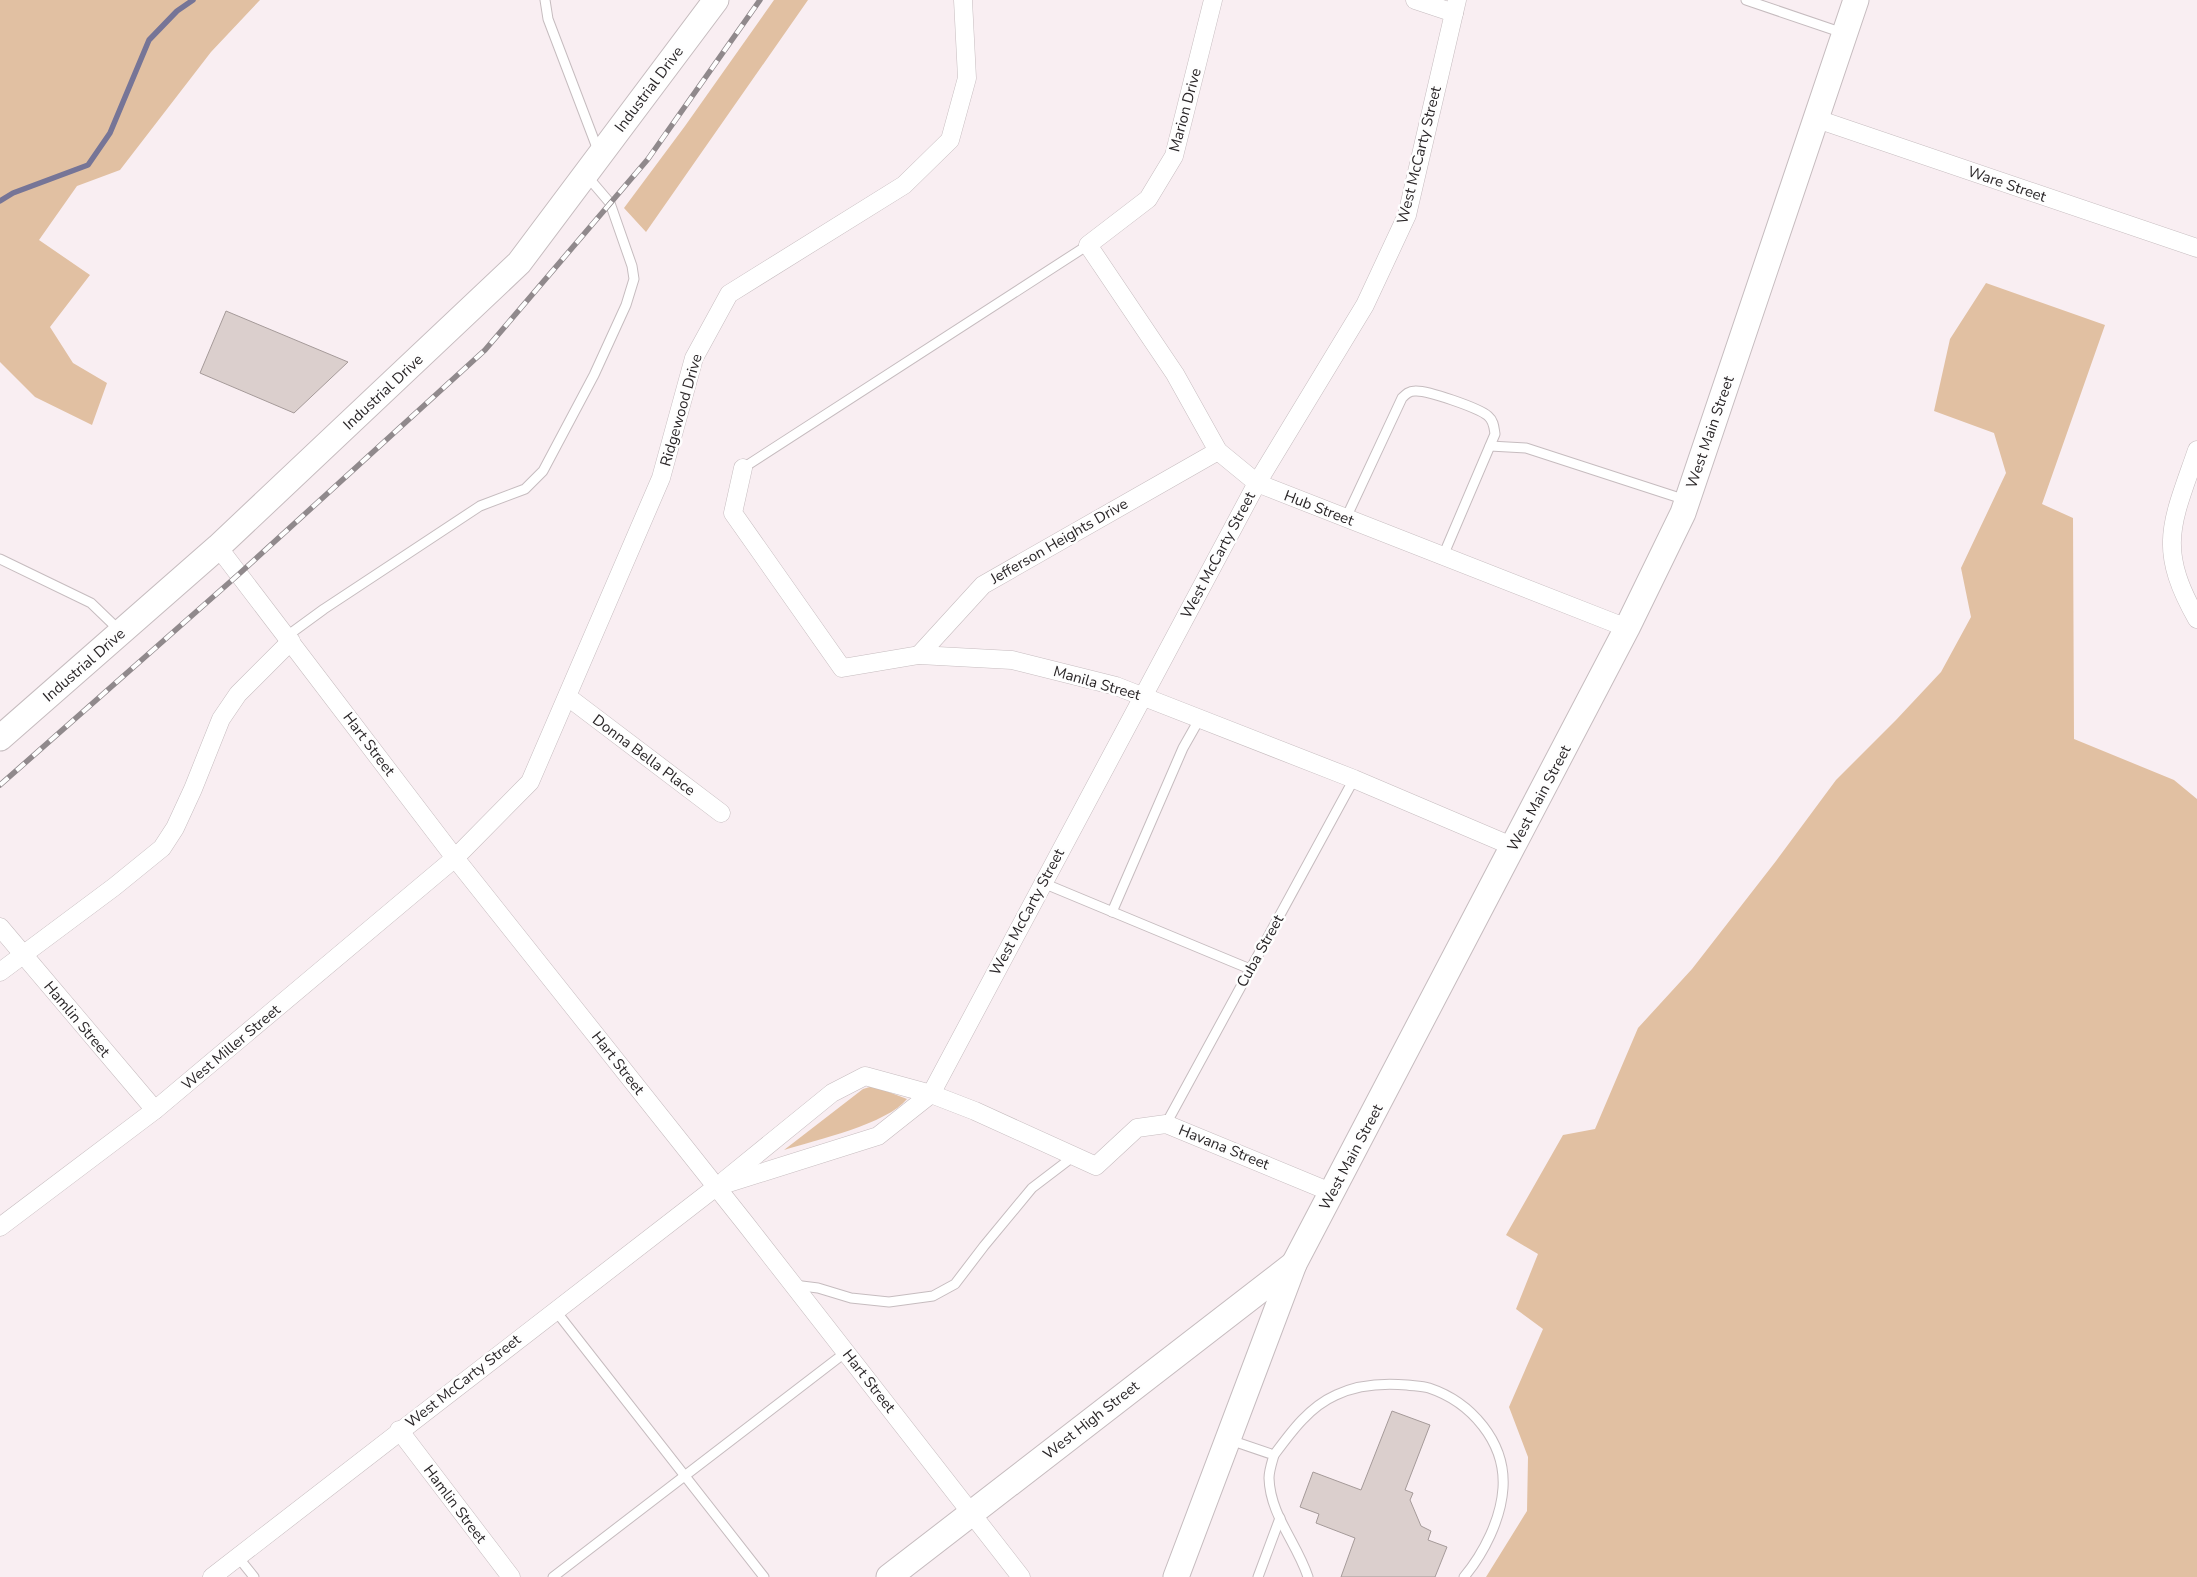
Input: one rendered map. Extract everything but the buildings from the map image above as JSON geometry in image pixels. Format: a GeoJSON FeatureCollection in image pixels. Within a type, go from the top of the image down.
{"type":"FeatureCollection","features":[{"type":"Feature","properties":{"kind":"main road","name":"West Main Street"},"geometry":{"type":"LineString","coordinates":[[1176,1577],[1294,1264],[1333,1193],[1627,628],[1687,500],[1856,0]]}},
{"type":"Feature","properties":{"kind":"main road","name":"Industrial Drive"},"geometry":{"type":"LineString","coordinates":[[0,738],[218,547],[519,263],[593,165],[709,2]]}},
{"type":"Feature","properties":{"kind":"main road","name":"West High Street"},"geometry":{"type":"LineString","coordinates":[[889,1577],[1294,1264]]}},
{"type":"Feature","properties":{"kind":"street","name":"Ridgewood Drive"},"geometry":{"type":"LineString","coordinates":[[455,858],[530,782],[661,478],[694,358],[730,294],[904,185],[950,140],[967,78],[963,0]]}},
{"type":"Feature","properties":{"kind":"street","name":"Marion Drive"},"geometry":{"type":"LineString","coordinates":[[1088,245],[1148,198],[1174,156],[1213,0]]}},
{"type":"Feature","properties":{"kind":"street"},"geometry":{"type":"LineString","coordinates":[[1415,0],[1455,6]]}},
{"type":"Feature","properties":{"kind":"street","name":"West McCarty Street"},"geometry":{"type":"LineString","coordinates":[[716,1187],[878,1136],[930,1094],[1257,483],[1365,305],[1407,215],[1455,6]]}},
{"type":"Feature","properties":{"kind":"street","name":"Ware Street"},"geometry":{"type":"LineString","coordinates":[[1817,119],[2197,248]]}},
{"type":"Feature","properties":{"kind":"street","name":"Hub Street"},"geometry":{"type":"LineString","coordinates":[[1088,245],[1175,374],[1218,451],[1257,483],[1627,628]]}},
{"type":"Feature","properties":{"kind":"street"},"geometry":{"type":"LineString","coordinates":[[2197,450],[2176,512],[2171,533],[2171,554],[2177,576],[2185,597],[2197,619]]}},
{"type":"Feature","properties":{"kind":"street","name":"Jefferson Heights Drive"},"geometry":{"type":"LineString","coordinates":[[919,655],[982,585],[1218,451]]}},
{"type":"Feature","properties":{"kind":"street","name":"Manila Street"},"geometry":{"type":"LineString","coordinates":[[743,468],[734,512],[842,668],[919,655],[1012,660],[1116,686],[1354,779],[1514,847]]}},
{"type":"Feature","properties":{"kind":"street","name":"Hart Street"},"geometry":{"type":"LineString","coordinates":[[218,547],[455,858],[794,1285],[1022,1577]]}},
{"type":"Feature","properties":{"kind":"street"},"geometry":{"type":"LineString","coordinates":[[0,972],[114,887],[162,848],[175,828],[193,789],[221,719],[238,694],[289,639]]}},
{"type":"Feature","properties":{"kind":"street","name":"Donna Bella Place"},"geometry":{"type":"LineString","coordinates":[[568,697],[720,813]]}},
{"type":"Feature","properties":{"kind":"street","name":"West Miller Street"},"geometry":{"type":"LineString","coordinates":[[0,1228],[155,1110],[455,858]]}},
{"type":"Feature","properties":{"kind":"street","name":"Hamlin Street"},"geometry":{"type":"LineString","coordinates":[[0,927],[155,1110]]}},
{"type":"Feature","properties":{"kind":"street","name":"West McCarty Street"},"geometry":{"type":"LineString","coordinates":[[212,1577],[399,1430],[716,1187],[832,1093],[865,1076],[930,1094]]}},
{"type":"Feature","properties":{"kind":"street","name":"Havana Street"},"geometry":{"type":"LineString","coordinates":[[930,1094],[975,1111],[1096,1166],[1137,1128],[1166,1124],[1333,1193]]}},
{"type":"Feature","properties":{"kind":"street","name":"Hamlin Street"},"geometry":{"type":"LineString","coordinates":[[399,1430],[511,1577]]}},
{"type":"Feature","properties":{"kind":"lane"},"geometry":{"type":"LineString","coordinates":[[289,639],[324,609],[480,506],[524,489],[543,471],[594,376],[626,305],[634,279],[632,266],[610,203],[593,165],[548,19],[545,0]]}},
{"type":"Feature","properties":{"kind":"lane"},"geometry":{"type":"LineString","coordinates":[[1746,0],[1846,34]]}},
{"type":"Feature","properties":{"kind":"lane"},"geometry":{"type":"LineString","coordinates":[[743,468],[1088,245]]}},
{"type":"Feature","properties":{"kind":"lane"},"geometry":{"type":"LineString","coordinates":[[1346,518],[1402,398],[1408,392],[1424,391],[1472,408],[1488,416],[1494,423],[1495,434],[1443,556]]}},
{"type":"Feature","properties":{"kind":"lane"},"geometry":{"type":"LineString","coordinates":[[1490,446],[1526,448],[1687,500]]}},
{"type":"Feature","properties":{"kind":"lane"},"geometry":{"type":"LineString","coordinates":[[0,559],[91,603],[121,632]]}},
{"type":"Feature","properties":{"kind":"lane"},"geometry":{"type":"LineString","coordinates":[[1112,912],[1183,748],[1200,718]]}},
{"type":"Feature","properties":{"kind":"lane","name":"Cuba Street"},"geometry":{"type":"LineString","coordinates":[[1166,1124],[1354,779]]}},
{"type":"Feature","properties":{"kind":"lane"},"geometry":{"type":"LineString","coordinates":[[1043,883],[1250,969]]}},
{"type":"Feature","properties":{"kind":"lane"},"geometry":{"type":"LineString","coordinates":[[794,1285],[818,1288],[851,1298],[890,1302],[933,1296],[955,1284],[1032,1188],[1074,1156]]}},
{"type":"Feature","properties":{"kind":"lane"},"geometry":{"type":"LineString","coordinates":[[555,1310],[764,1577]]}},
{"type":"Feature","properties":{"kind":"lane"},"geometry":{"type":"LineString","coordinates":[[553,1577],[846,1352]]}},
{"type":"Feature","properties":{"kind":"lane"},"geometry":{"type":"LineString","coordinates":[[1308,1577],[1303,1562],[1272,1503],[1269,1477],[1274,1455],[1309,1412],[1335,1395],[1350,1390],[1391,1384],[1428,1387],[1465,1406],[1481,1423],[1494,1443],[1501,1464],[1503,1486],[1500,1508],[1489,1539],[1464,1577]]}},
{"type":"Feature","properties":{"kind":"lane"},"geometry":{"type":"LineString","coordinates":[[1228,1439],[1274,1455]]}},
{"type":"Feature","properties":{"kind":"lane"},"geometry":{"type":"LineString","coordinates":[[1258,1577],[1280,1518]]}},
{"type":"Feature","properties":{"kind":"lane"},"geometry":{"type":"LineString","coordinates":[[238,1557],[254,1577]]}},
{"type":"Feature","properties":{"kind":"shaded area"},"geometry":{"type":"Polygon","coordinates":[[[0,0],[260,0],[211,52],[120,170],[77,186],[39,240],[90,275],[50,327],[73,363],[107,383],[92,425],[35,397],[0,362],[0,0]]]}},
{"type":"Feature","properties":{"kind":"shaded area"},"geometry":{"type":"Polygon","coordinates":[[[774,0],[808,0],[646,232],[624,208],[685,126],[774,0]]]}},
{"type":"Feature","properties":{"kind":"shaded area"},"geometry":{"type":"Polygon","coordinates":[[[1986,283],[2105,325],[2042,504],[2073,518],[2074,739],[2174,780],[2197,799],[2197,1577],[1486,1577],[1527,1511],[1528,1457],[1509,1407],[1543,1329],[1516,1309],[1538,1254],[1506,1235],[1563,1135],[1595,1129],[1638,1028],[1692,969],[1836,780],[1941,672],[1971,617],[1961,568],[2006,473],[1994,433],[1934,411],[1950,339],[1986,283]]]}},
{"type":"Feature","properties":{"kind":"shaded area"},"geometry":{"type":"Polygon","coordinates":[[[873,1086],[907,1099],[884,1116],[868,1123],[784,1150],[863,1089],[873,1086]]]}},
{"type":"Feature","properties":{"kind":"waterway"},"geometry":{"type":"LineString","coordinates":[[0,201],[13,193],[88,165],[110,133],[149,40],[177,11],[193,0]]}},
{"type":"Feature","properties":{"kind":"railway"},"geometry":{"type":"LineString","coordinates":[[0,785],[239,574],[485,350],[648,159],[760,0]]}}]}
